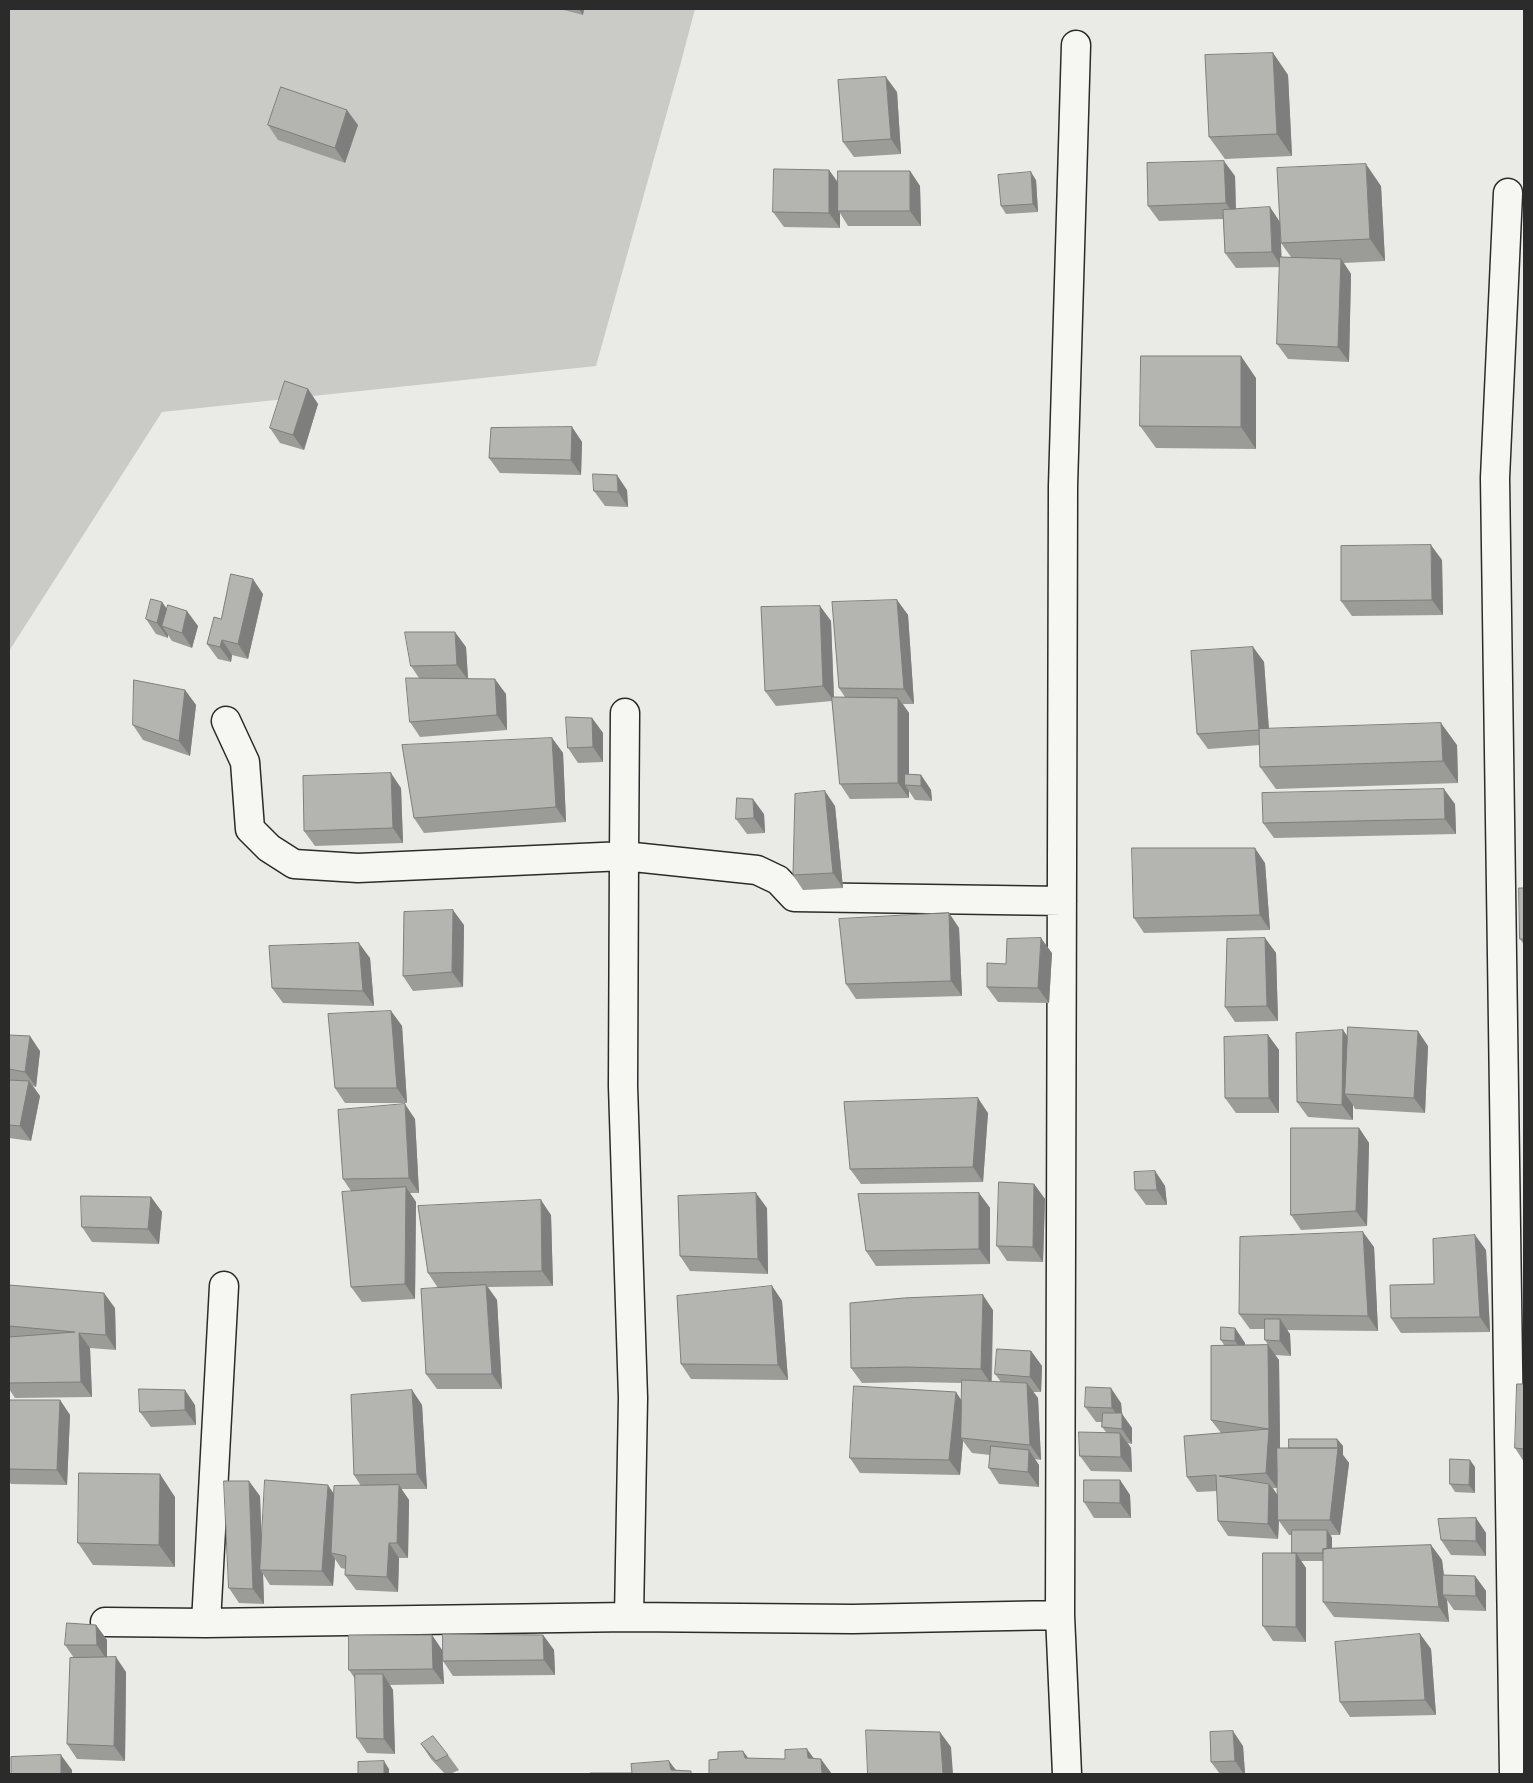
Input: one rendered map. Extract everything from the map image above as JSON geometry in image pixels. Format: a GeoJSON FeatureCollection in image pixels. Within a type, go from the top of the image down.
{"type":"FeatureCollection","features":[{"type":"Feature","properties":{"kind":"street"},"geometry":{"type":"LineString","coordinates":[[1066,1774],[1060,1615],[1063,486],[1076,45]]}},
{"type":"Feature","properties":{"kind":"street"},"geometry":{"type":"LineString","coordinates":[[1508,193],[1495,478],[1514,1138],[1514,1774]]}},
{"type":"Feature","properties":{"kind":"street"},"geometry":{"type":"LineString","coordinates":[[625,713],[623,1086],[633,1398],[629,1617]]}},
{"type":"Feature","properties":{"kind":"street"},"geometry":{"type":"LineString","coordinates":[[226,721],[245,762],[250,829],[269,848],[294,864],[358,868],[624,856],[757,870],[778,880],[794,897],[1062,901]]}},
{"type":"Feature","properties":{"kind":"street"},"geometry":{"type":"LineString","coordinates":[[206,1623],[224,1286]]}},
{"type":"Feature","properties":{"kind":"street"},"geometry":{"type":"LineString","coordinates":[[105,1622],[206,1623],[629,1617],[853,1619],[1060,1615]]}},
{"type":"Feature","properties":{"kind":"shaded area"},"geometry":{"type":"Polygon","coordinates":[[[9,9],[695,9],[596,366],[162,412],[9,651],[9,9]]]}},
{"type":"Feature","properties":{"kind":"building"},"geometry":{"type":"Polygon","coordinates":[[[1273,53],[1277,134],[1209,137],[1205,55],[1273,53]]]}},
{"type":"Feature","properties":{"kind":"building"},"geometry":{"type":"Polygon","coordinates":[[[886,77],[891,139],[843,142],[838,80],[886,77]]]}},
{"type":"Feature","properties":{"kind":"building"},"geometry":{"type":"Polygon","coordinates":[[[281,87],[347,110],[335,148],[268,125],[281,87]]]}},
{"type":"Feature","properties":{"kind":"building"},"geometry":{"type":"Polygon","coordinates":[[[1224,161],[1226,203],[1148,206],[1147,163],[1224,161]]]}},
{"type":"Feature","properties":{"kind":"building"},"geometry":{"type":"Polygon","coordinates":[[[1366,164],[1370,239],[1281,243],[1277,168],[1366,164]]]}},
{"type":"Feature","properties":{"kind":"building"},"geometry":{"type":"Polygon","coordinates":[[[774,169],[829,170],[829,213],[773,212],[774,169]]]}},
{"type":"Feature","properties":{"kind":"building"},"geometry":{"type":"Polygon","coordinates":[[[838,171],[910,171],[910,211],[838,211],[838,171]]]}},
{"type":"Feature","properties":{"kind":"building"},"geometry":{"type":"Polygon","coordinates":[[[1031,172],[1033,204],[1001,206],[998,175],[1031,172]]]}},
{"type":"Feature","properties":{"kind":"building"},"geometry":{"type":"Polygon","coordinates":[[[1270,207],[1272,252],[1225,253],[1223,210],[1270,207]]]}},
{"type":"Feature","properties":{"kind":"building"},"geometry":{"type":"Polygon","coordinates":[[[1280,257],[1341,259],[1338,347],[1277,344],[1280,257]]]}},
{"type":"Feature","properties":{"kind":"building"},"geometry":{"type":"Polygon","coordinates":[[[1141,356],[1241,356],[1241,427],[1140,426],[1141,356]]]}},
{"type":"Feature","properties":{"kind":"building"},"geometry":{"type":"Polygon","coordinates":[[[285,381],[308,389],[293,435],[270,428],[285,381]]]}},
{"type":"Feature","properties":{"kind":"building"},"geometry":{"type":"Polygon","coordinates":[[[572,427],[571,460],[489,458],[491,428],[572,427]]]}},
{"type":"Feature","properties":{"kind":"building"},"geometry":{"type":"Polygon","coordinates":[[[593,474],[617,475],[618,492],[594,491],[593,474]]]}},
{"type":"Feature","properties":{"kind":"building"},"geometry":{"type":"Polygon","coordinates":[[[1431,545],[1432,600],[1341,601],[1341,546],[1431,545]]]}},
{"type":"Feature","properties":{"kind":"building"},"geometry":{"type":"Polygon","coordinates":[[[231,574],[253,579],[238,644],[222,640],[220,647],[207,644],[214,617],[221,619],[231,574]]]}},
{"type":"Feature","properties":{"kind":"building"},"geometry":{"type":"Polygon","coordinates":[[[151,599],[162,602],[157,623],[146,619],[151,599]]]}},
{"type":"Feature","properties":{"kind":"building"},"geometry":{"type":"Polygon","coordinates":[[[897,600],[904,689],[839,688],[832,602],[897,600]]]}},
{"type":"Feature","properties":{"kind":"building"},"geometry":{"type":"Polygon","coordinates":[[[168,605],[187,611],[182,633],[162,626],[168,605]]]}},
{"type":"Feature","properties":{"kind":"building"},"geometry":{"type":"Polygon","coordinates":[[[820,606],[823,686],[765,691],[761,607],[820,606]]]}},
{"type":"Feature","properties":{"kind":"building"},"geometry":{"type":"Polygon","coordinates":[[[405,632],[455,632],[457,665],[411,666],[405,632]]]}},
{"type":"Feature","properties":{"kind":"building"},"geometry":{"type":"Polygon","coordinates":[[[1253,647],[1259,730],[1197,734],[1191,651],[1253,647]]]}},
{"type":"Feature","properties":{"kind":"building"},"geometry":{"type":"Polygon","coordinates":[[[406,678],[495,679],[497,715],[410,722],[406,678]]]}},
{"type":"Feature","properties":{"kind":"building"},"geometry":{"type":"Polygon","coordinates":[[[134,680],[185,690],[179,741],[133,725],[134,680]]]}},
{"type":"Feature","properties":{"kind":"building"},"geometry":{"type":"Polygon","coordinates":[[[832,697],[898,698],[898,783],[840,784],[832,697]]]}},
{"type":"Feature","properties":{"kind":"building"},"geometry":{"type":"Polygon","coordinates":[[[566,717],[592,718],[593,747],[568,748],[566,717]]]}},
{"type":"Feature","properties":{"kind":"building"},"geometry":{"type":"Polygon","coordinates":[[[1441,723],[1443,761],[1260,767],[1259,729],[1441,723]]]}},
{"type":"Feature","properties":{"kind":"building"},"geometry":{"type":"Polygon","coordinates":[[[552,738],[556,807],[414,818],[402,745],[552,738]]]}},
{"type":"Feature","properties":{"kind":"building"},"geometry":{"type":"Polygon","coordinates":[[[391,773],[393,828],[304,831],[303,776],[391,773]]]}},
{"type":"Feature","properties":{"kind":"building"},"geometry":{"type":"Polygon","coordinates":[[[905,774],[921,775],[921,786],[905,785],[905,774]]]}},
{"type":"Feature","properties":{"kind":"building"},"geometry":{"type":"Polygon","coordinates":[[[1444,789],[1445,819],[1263,823],[1262,793],[1444,789]]]}},
{"type":"Feature","properties":{"kind":"building"},"geometry":{"type":"Polygon","coordinates":[[[825,791],[833,873],[793,875],[795,794],[825,791]]]}},
{"type":"Feature","properties":{"kind":"building"},"geometry":{"type":"Polygon","coordinates":[[[737,798],[753,799],[754,818],[736,819],[737,798]]]}},
{"type":"Feature","properties":{"kind":"building"},"geometry":{"type":"Polygon","coordinates":[[[1132,848],[1255,848],[1260,915],[1134,918],[1132,848]]]}},
{"type":"Feature","properties":{"kind":"building"},"geometry":{"type":"Polygon","coordinates":[[[1519,888],[1524,888],[1524,939],[1520,939],[1519,888]]]}},
{"type":"Feature","properties":{"kind":"building"},"geometry":{"type":"Polygon","coordinates":[[[453,910],[452,972],[403,976],[404,912],[453,910]]]}},
{"type":"Feature","properties":{"kind":"building"},"geometry":{"type":"Polygon","coordinates":[[[949,913],[951,981],[846,984],[839,919],[949,913]]]}},
{"type":"Feature","properties":{"kind":"building"},"geometry":{"type":"Polygon","coordinates":[[[1041,938],[1038,988],[987,987],[987,963],[1006,964],[1007,939],[1041,938]]]}},
{"type":"Feature","properties":{"kind":"building"},"geometry":{"type":"Polygon","coordinates":[[[1265,938],[1267,1006],[1225,1007],[1227,939],[1265,938]]]}},
{"type":"Feature","properties":{"kind":"building"},"geometry":{"type":"Polygon","coordinates":[[[359,943],[363,991],[272,988],[269,946],[359,943]]]}},
{"type":"Feature","properties":{"kind":"building"},"geometry":{"type":"Polygon","coordinates":[[[391,1011],[397,1088],[335,1088],[328,1014],[391,1011]]]}},
{"type":"Feature","properties":{"kind":"building"},"geometry":{"type":"Polygon","coordinates":[[[1348,1027],[1418,1031],[1414,1098],[1345,1094],[1348,1027]]]}},
{"type":"Feature","properties":{"kind":"building"},"geometry":{"type":"Polygon","coordinates":[[[1343,1030],[1342,1105],[1297,1102],[1296,1033],[1343,1030]]]}},
{"type":"Feature","properties":{"kind":"building"},"geometry":{"type":"Polygon","coordinates":[[[9,1035],[30,1036],[25,1072],[9,1069],[9,1035]]]}},
{"type":"Feature","properties":{"kind":"building"},"geometry":{"type":"Polygon","coordinates":[[[1268,1035],[1269,1098],[1225,1098],[1224,1037],[1268,1035]]]}},
{"type":"Feature","properties":{"kind":"building"},"geometry":{"type":"Polygon","coordinates":[[[9,1080],[29,1081],[20,1126],[9,1125],[9,1080]]]}},
{"type":"Feature","properties":{"kind":"building"},"geometry":{"type":"Polygon","coordinates":[[[978,1098],[973,1167],[850,1169],[844,1102],[978,1098]]]}},
{"type":"Feature","properties":{"kind":"building"},"geometry":{"type":"Polygon","coordinates":[[[405,1104],[409,1178],[343,1179],[338,1110],[405,1104]]]}},
{"type":"Feature","properties":{"kind":"building"},"geometry":{"type":"Polygon","coordinates":[[[1291,1128],[1359,1128],[1356,1211],[1291,1215],[1291,1128]]]}},
{"type":"Feature","properties":{"kind":"building"},"geometry":{"type":"Polygon","coordinates":[[[1155,1171],[1157,1190],[1135,1190],[1134,1172],[1155,1171]]]}},
{"type":"Feature","properties":{"kind":"building"},"geometry":{"type":"Polygon","coordinates":[[[999,1182],[1034,1184],[1033,1247],[997,1246],[999,1182]]]}},
{"type":"Feature","properties":{"kind":"building"},"geometry":{"type":"Polygon","coordinates":[[[406,1187],[405,1284],[351,1287],[342,1192],[406,1187]]]}},
{"type":"Feature","properties":{"kind":"building"},"geometry":{"type":"Polygon","coordinates":[[[756,1193],[758,1259],[680,1256],[678,1196],[756,1193]]]}},
{"type":"Feature","properties":{"kind":"building"},"geometry":{"type":"Polygon","coordinates":[[[979,1193],[979,1249],[866,1251],[858,1194],[979,1193]]]}},
{"type":"Feature","properties":{"kind":"building"},"geometry":{"type":"Polygon","coordinates":[[[81,1196],[151,1197],[148,1229],[82,1227],[81,1196]]]}},
{"type":"Feature","properties":{"kind":"building"},"geometry":{"type":"Polygon","coordinates":[[[541,1200],[542,1271],[428,1273],[418,1206],[541,1200]]]}},
{"type":"Feature","properties":{"kind":"building"},"geometry":{"type":"Polygon","coordinates":[[[1363,1232],[1368,1316],[1239,1314],[1240,1237],[1363,1232]]]}},
{"type":"Feature","properties":{"kind":"building"},"geometry":{"type":"Polygon","coordinates":[[[1475,1235],[1480,1317],[1391,1318],[1390,1285],[1434,1284],[1433,1239],[1475,1235]]]}},
{"type":"Feature","properties":{"kind":"building"},"geometry":{"type":"Polygon","coordinates":[[[9,1285],[104,1293],[106,1335],[79,1333],[81,1382],[9,1383],[9,1337],[75,1332],[9,1326],[9,1285]]]}},
{"type":"Feature","properties":{"kind":"building"},"geometry":{"type":"Polygon","coordinates":[[[486,1285],[492,1374],[426,1374],[421,1289],[486,1285]]]}},
{"type":"Feature","properties":{"kind":"building"},"geometry":{"type":"Polygon","coordinates":[[[772,1286],[778,1365],[681,1364],[677,1296],[772,1286]]]}},
{"type":"Feature","properties":{"kind":"building"},"geometry":{"type":"Polygon","coordinates":[[[983,1295],[981,1369],[851,1368],[850,1303],[904,1298],[983,1295]]]}},
{"type":"Feature","properties":{"kind":"building"},"geometry":{"type":"Polygon","coordinates":[[[1265,1319],[1280,1319],[1280,1341],[1265,1340],[1265,1319]]]}},
{"type":"Feature","properties":{"kind":"building"},"geometry":{"type":"Polygon","coordinates":[[[1221,1327],[1235,1328],[1235,1341],[1221,1340],[1221,1327]]]}},
{"type":"Feature","properties":{"kind":"building"},"geometry":{"type":"Polygon","coordinates":[[[1268,1345],[1269,1429],[1211,1420],[1211,1346],[1268,1345]]]}},
{"type":"Feature","properties":{"kind":"building"},"geometry":{"type":"Polygon","coordinates":[[[997,1349],[1031,1351],[1030,1377],[995,1374],[997,1349]]]}},
{"type":"Feature","properties":{"kind":"building"},"geometry":{"type":"Polygon","coordinates":[[[962,1380],[1027,1383],[1030,1445],[961,1438],[962,1380]]]}},
{"type":"Feature","properties":{"kind":"building"},"geometry":{"type":"Polygon","coordinates":[[[1517,1384],[1524,1384],[1524,1449],[1515,1448],[1517,1384]]]}},
{"type":"Feature","properties":{"kind":"building"},"geometry":{"type":"Polygon","coordinates":[[[854,1386],[956,1392],[949,1460],[850,1458],[854,1386]]]}},
{"type":"Feature","properties":{"kind":"building"},"geometry":{"type":"Polygon","coordinates":[[[1086,1387],[1111,1388],[1112,1408],[1085,1407],[1086,1387]]]}},
{"type":"Feature","properties":{"kind":"building"},"geometry":{"type":"Polygon","coordinates":[[[139,1389],[185,1390],[185,1410],[140,1412],[139,1389]]]}},
{"type":"Feature","properties":{"kind":"building"},"geometry":{"type":"Polygon","coordinates":[[[412,1390],[417,1474],[354,1475],[351,1395],[412,1390]]]}},
{"type":"Feature","properties":{"kind":"building"},"geometry":{"type":"Polygon","coordinates":[[[9,1400],[60,1400],[57,1470],[9,1469],[9,1400]]]}},
{"type":"Feature","properties":{"kind":"building"},"geometry":{"type":"Polygon","coordinates":[[[1103,1413],[1122,1413],[1122,1429],[1102,1427],[1103,1413]]]}},
{"type":"Feature","properties":{"kind":"building"},"geometry":{"type":"Polygon","coordinates":[[[1269,1429],[1266,1473],[1219,1476],[1269,1484],[1268,1524],[1218,1521],[1216,1475],[1187,1477],[1184,1436],[1269,1429]]]}},
{"type":"Feature","properties":{"kind":"building"},"geometry":{"type":"Polygon","coordinates":[[[1079,1432],[1120,1433],[1121,1457],[1080,1456],[1079,1432]]]}},
{"type":"Feature","properties":{"kind":"building"},"geometry":{"type":"Polygon","coordinates":[[[1289,1439],[1337,1439],[1338,1448],[1289,1448],[1289,1439]]]}},
{"type":"Feature","properties":{"kind":"building"},"geometry":{"type":"Polygon","coordinates":[[[991,1446],[1029,1450],[1028,1472],[989,1468],[991,1446]]]}},
{"type":"Feature","properties":{"kind":"building"},"geometry":{"type":"Polygon","coordinates":[[[1277,1448],[1338,1448],[1330,1520],[1278,1520],[1277,1448]]]}},
{"type":"Feature","properties":{"kind":"building"},"geometry":{"type":"Polygon","coordinates":[[[1450,1459],[1470,1460],[1469,1485],[1450,1484],[1450,1459]]]}},
{"type":"Feature","properties":{"kind":"building"},"geometry":{"type":"Polygon","coordinates":[[[79,1473],[160,1474],[159,1545],[78,1543],[79,1473]]]}},
{"type":"Feature","properties":{"kind":"building"},"geometry":{"type":"Polygon","coordinates":[[[265,1480],[328,1485],[322,1571],[260,1570],[265,1480]]]}},
{"type":"Feature","properties":{"kind":"building"},"geometry":{"type":"Polygon","coordinates":[[[1084,1480],[1120,1480],[1120,1503],[1084,1502],[1084,1480]]]}},
{"type":"Feature","properties":{"kind":"building"},"geometry":{"type":"Polygon","coordinates":[[[224,1481],[249,1481],[253,1589],[229,1588],[224,1481]]]}},
{"type":"Feature","properties":{"kind":"building"},"geometry":{"type":"Polygon","coordinates":[[[399,1485],[397,1543],[389,1543],[387,1577],[345,1575],[346,1556],[331,1553],[334,1486],[399,1485]]]}},
{"type":"Feature","properties":{"kind":"building"},"geometry":{"type":"Polygon","coordinates":[[[1476,1518],[1476,1541],[1441,1540],[1438,1519],[1476,1518]]]}},
{"type":"Feature","properties":{"kind":"building"},"geometry":{"type":"Polygon","coordinates":[[[1292,1530],[1327,1530],[1327,1549],[1323,1549],[1323,1553],[1292,1553],[1292,1530]]]}},
{"type":"Feature","properties":{"kind":"building"},"geometry":{"type":"Polygon","coordinates":[[[1431,1545],[1439,1607],[1323,1602],[1323,1549],[1431,1545]]]}},
{"type":"Feature","properties":{"kind":"building"},"geometry":{"type":"Polygon","coordinates":[[[1263,1553],[1296,1553],[1296,1627],[1263,1626],[1263,1553]]]}},
{"type":"Feature","properties":{"kind":"building"},"geometry":{"type":"Polygon","coordinates":[[[1443,1575],[1475,1576],[1476,1596],[1443,1595],[1443,1575]]]}},
{"type":"Feature","properties":{"kind":"building"},"geometry":{"type":"Polygon","coordinates":[[[67,1623],[96,1625],[97,1645],[65,1645],[67,1623]]]}},
{"type":"Feature","properties":{"kind":"building"},"geometry":{"type":"Polygon","coordinates":[[[443,1634],[543,1635],[544,1660],[443,1661],[443,1634]]]}},
{"type":"Feature","properties":{"kind":"building"},"geometry":{"type":"Polygon","coordinates":[[[1420,1634],[1425,1700],[1340,1702],[1335,1642],[1420,1634]]]}},
{"type":"Feature","properties":{"kind":"building"},"geometry":{"type":"Polygon","coordinates":[[[349,1635],[432,1635],[433,1669],[349,1670],[349,1635]]]}},
{"type":"Feature","properties":{"kind":"building"},"geometry":{"type":"Polygon","coordinates":[[[116,1657],[114,1746],[67,1744],[70,1658],[116,1657]]]}},
{"type":"Feature","properties":{"kind":"building"},"geometry":{"type":"Polygon","coordinates":[[[355,1674],[383,1674],[384,1739],[357,1738],[355,1674]]]}},
{"type":"Feature","properties":{"kind":"building"},"geometry":{"type":"Polygon","coordinates":[[[866,1730],[940,1732],[943,1774],[868,1774],[866,1730]]]}},
{"type":"Feature","properties":{"kind":"building"},"geometry":{"type":"Polygon","coordinates":[[[1233,1731],[1235,1761],[1211,1762],[1210,1732],[1233,1731]]]}},
{"type":"Feature","properties":{"kind":"building"},"geometry":{"type":"Polygon","coordinates":[[[433,1736],[448,1755],[436,1761],[421,1744],[433,1736]]]}},
{"type":"Feature","properties":{"kind":"building"},"geometry":{"type":"Polygon","coordinates":[[[807,1749],[808,1758],[821,1759],[822,1774],[709,1774],[709,1760],[718,1759],[718,1752],[743,1751],[745,1758],[785,1759],[785,1750],[807,1749]]]}},
{"type":"Feature","properties":{"kind":"building"},"geometry":{"type":"Polygon","coordinates":[[[61,1755],[61,1774],[11,1774],[11,1757],[61,1755]]]}},
{"type":"Feature","properties":{"kind":"building"},"geometry":{"type":"Polygon","coordinates":[[[384,1761],[384,1774],[358,1774],[358,1762],[384,1761]]]}},
{"type":"Feature","properties":{"kind":"building"},"geometry":{"type":"Polygon","coordinates":[[[669,1761],[671,1770],[691,1771],[691,1774],[590,1774],[632,1773],[631,1764],[669,1761]]]}}]}
